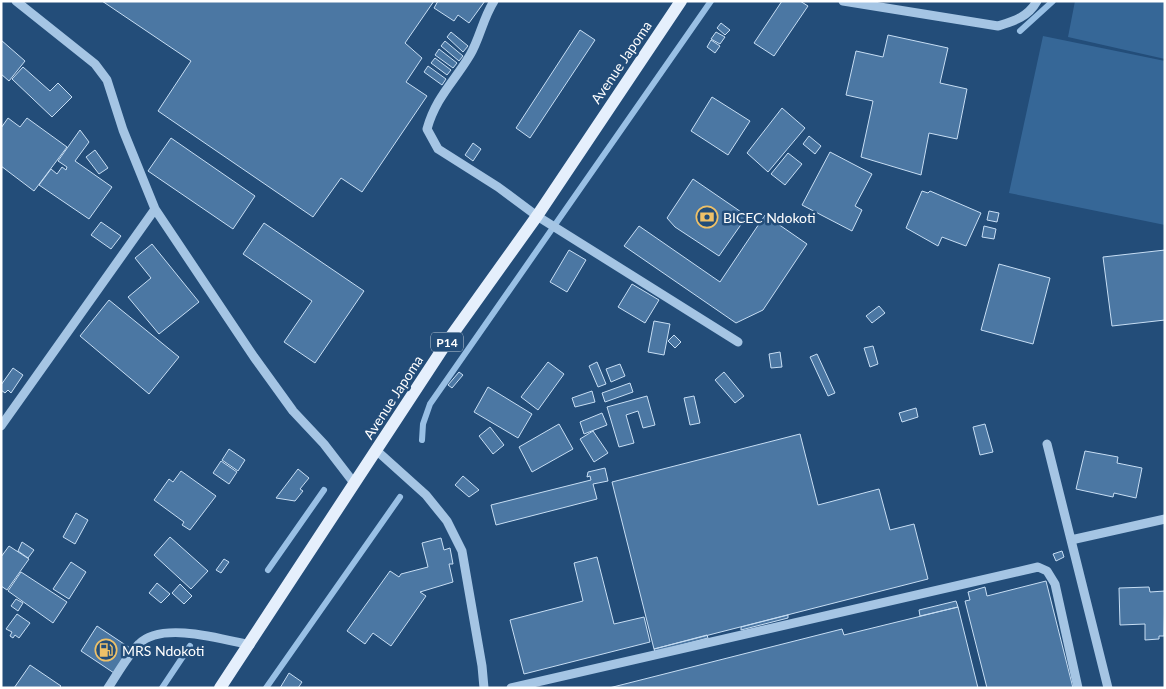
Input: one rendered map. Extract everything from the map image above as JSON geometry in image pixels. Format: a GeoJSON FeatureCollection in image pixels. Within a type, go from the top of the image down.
{"type":"FeatureCollection","features":[{"type":"Feature","properties":{"kind":"main road","name":"Avenue Japoma"},"geometry":{"type":"LineString","coordinates":[[220,688],[449,339],[537,216],[681,1]]}},
{"type":"Feature","properties":{"kind":"street"},"geometry":{"type":"LineString","coordinates":[[16,1],[95,64],[107,80],[122,130],[155,209],[276,388],[354,483]]}},
{"type":"Feature","properties":{"kind":"street"},"geometry":{"type":"LineString","coordinates":[[494,1],[487,12],[470,54],[432,109],[427,129],[438,148],[537,216],[738,342]]}},
{"type":"Feature","properties":{"kind":"street"},"geometry":{"type":"LineString","coordinates":[[843,1],[998,26],[1016,21],[1032,10],[1036,1]]}},
{"type":"Feature","properties":{"kind":"street"},"geometry":{"type":"LineString","coordinates":[[1,426],[155,209]]}},
{"type":"Feature","properties":{"kind":"street"},"geometry":{"type":"LineString","coordinates":[[1047,444],[1108,688]]}},
{"type":"Feature","properties":{"kind":"street"},"geometry":{"type":"LineString","coordinates":[[376,450],[426,495],[447,521],[462,551],[482,666],[484,688]]}},
{"type":"Feature","properties":{"kind":"street"},"geometry":{"type":"LineString","coordinates":[[1072,540],[1165,520]]}},
{"type":"Feature","properties":{"kind":"street"},"geometry":{"type":"LineString","coordinates":[[511,688],[1038,567],[1047,571],[1055,584],[1078,688]]}},
{"type":"Feature","properties":{"kind":"street"},"geometry":{"type":"LineString","coordinates":[[108,688],[140,642],[156,633],[214,637],[250,645]]}},
{"type":"Feature","properties":{"kind":"shaded area"},"geometry":{"type":"Polygon","coordinates":[[[1075,1],[1165,1],[1165,59],[1068,37],[1075,1]]]}},
{"type":"Feature","properties":{"kind":"shaded area"},"geometry":{"type":"Polygon","coordinates":[[[1043,36],[1165,61],[1165,225],[1009,193],[1043,36]]]}},
{"type":"Feature","properties":{"kind":"building"},"geometry":{"type":"Polygon","coordinates":[[[102,1],[434,1],[405,43],[422,58],[406,82],[427,96],[362,192],[341,178],[313,217],[158,111],[191,61],[102,1]]]}},
{"type":"Feature","properties":{"kind":"building"},"geometry":{"type":"Polygon","coordinates":[[[438,1],[485,1],[469,23],[458,15],[454,21],[434,8],[438,1]]]}},
{"type":"Feature","properties":{"kind":"building"},"geometry":{"type":"Polygon","coordinates":[[[782,1],[800,1],[808,6],[774,56],[754,43],[782,1]]]}},
{"type":"Feature","properties":{"kind":"building"},"geometry":{"type":"Polygon","coordinates":[[[721,23],[730,30],[725,35],[717,28],[721,23]]]}},
{"type":"Feature","properties":{"kind":"building"},"geometry":{"type":"Polygon","coordinates":[[[580,30],[595,40],[530,138],[516,128],[580,30]]]}},
{"type":"Feature","properties":{"kind":"building"},"geometry":{"type":"Polygon","coordinates":[[[451,32],[468,46],[463,52],[447,37],[451,32]]]}},
{"type":"Feature","properties":{"kind":"building"},"geometry":{"type":"Polygon","coordinates":[[[716,32],[725,37],[720,44],[711,39],[716,32]]]}},
{"type":"Feature","properties":{"kind":"building"},"geometry":{"type":"Polygon","coordinates":[[[888,35],[948,48],[940,83],[967,89],[957,139],[929,133],[921,175],[861,157],[873,101],[846,95],[856,51],[883,57],[888,35]]]}},
{"type":"Feature","properties":{"kind":"building"},"geometry":{"type":"Polygon","coordinates":[[[1,40],[25,61],[9,81],[1,74],[1,40]]]}},
{"type":"Feature","properties":{"kind":"building"},"geometry":{"type":"Polygon","coordinates":[[[711,40],[720,46],[715,53],[707,47],[711,40]]]}},
{"type":"Feature","properties":{"kind":"building"},"geometry":{"type":"Polygon","coordinates":[[[445,41],[463,56],[459,61],[441,46],[445,41]]]}},
{"type":"Feature","properties":{"kind":"building"},"geometry":{"type":"Polygon","coordinates":[[[439,49],[457,63],[453,68],[435,55],[439,49]]]}},
{"type":"Feature","properties":{"kind":"building"},"geometry":{"type":"Polygon","coordinates":[[[435,58],[451,70],[447,75],[431,63],[435,58]]]}},
{"type":"Feature","properties":{"kind":"building"},"geometry":{"type":"Polygon","coordinates":[[[428,66],[446,79],[442,85],[424,72],[428,66]]]}},
{"type":"Feature","properties":{"kind":"building"},"geometry":{"type":"Polygon","coordinates":[[[23,67],[50,91],[58,83],[72,97],[52,117],[12,79],[23,67]]]}},
{"type":"Feature","properties":{"kind":"building"},"geometry":{"type":"Polygon","coordinates":[[[712,97],[750,121],[728,155],[691,131],[712,97]]]}},
{"type":"Feature","properties":{"kind":"building"},"geometry":{"type":"Polygon","coordinates":[[[782,108],[805,128],[768,172],[747,153],[782,108]]]}},
{"type":"Feature","properties":{"kind":"building"},"geometry":{"type":"Polygon","coordinates":[[[8,118],[20,127],[27,118],[67,147],[34,191],[1,166],[1,128],[8,118]]]}},
{"type":"Feature","properties":{"kind":"building"},"geometry":{"type":"Polygon","coordinates":[[[80,130],[89,142],[75,161],[112,187],[89,219],[39,185],[51,169],[57,174],[62,167],[66,170],[67,167],[58,161],[80,130]]]}},
{"type":"Feature","properties":{"kind":"building"},"geometry":{"type":"Polygon","coordinates":[[[809,136],[821,146],[815,154],[803,144],[809,136]]]}},
{"type":"Feature","properties":{"kind":"building"},"geometry":{"type":"Polygon","coordinates":[[[171,138],[255,196],[233,229],[148,171],[171,138]]]}},
{"type":"Feature","properties":{"kind":"building"},"geometry":{"type":"Polygon","coordinates":[[[473,143],[481,149],[473,161],[465,155],[473,143]]]}},
{"type":"Feature","properties":{"kind":"building"},"geometry":{"type":"Polygon","coordinates":[[[95,150],[108,168],[99,174],[86,157],[95,150]]]}},
{"type":"Feature","properties":{"kind":"building"},"geometry":{"type":"Polygon","coordinates":[[[830,152],[872,174],[855,206],[862,210],[852,231],[802,205],[830,152]]]}},
{"type":"Feature","properties":{"kind":"building"},"geometry":{"type":"Polygon","coordinates":[[[788,153],[802,164],[785,185],[771,174],[788,153]]]}},
{"type":"Feature","properties":{"kind":"building","name":"BICEC Ndokoti"},"geometry":{"type":"Polygon","coordinates":[[[693,179],[747,216],[719,256],[675,227],[667,218],[693,179]]]}},
{"type":"Feature","properties":{"kind":"building"},"geometry":{"type":"Polygon","coordinates":[[[922,191],[928,193],[930,191],[981,213],[966,246],[942,237],[938,246],[906,228],[922,191]]]}},
{"type":"Feature","properties":{"kind":"building"},"geometry":{"type":"Polygon","coordinates":[[[989,211],[999,213],[997,222],[987,220],[989,211]]]}},
{"type":"Feature","properties":{"kind":"building"},"geometry":{"type":"Polygon","coordinates":[[[765,215],[807,244],[763,310],[736,323],[624,246],[639,226],[720,282],[765,215]]]}},
{"type":"Feature","properties":{"kind":"building"},"geometry":{"type":"Polygon","coordinates":[[[101,222],[121,236],[111,249],[91,235],[101,222]]]}},
{"type":"Feature","properties":{"kind":"building"},"geometry":{"type":"Polygon","coordinates":[[[264,223],[364,291],[315,363],[284,342],[312,301],[243,254],[264,223]]]}},
{"type":"Feature","properties":{"kind":"building"},"geometry":{"type":"Polygon","coordinates":[[[984,226],[996,229],[994,239],[982,237],[984,226]]]}},
{"type":"Feature","properties":{"kind":"building"},"geometry":{"type":"Polygon","coordinates":[[[152,244],[199,302],[159,334],[128,297],[151,278],[135,258],[152,244]]]}},
{"type":"Feature","properties":{"kind":"building"},"geometry":{"type":"Polygon","coordinates":[[[569,250],[586,260],[567,292],[550,282],[569,250]]]}},
{"type":"Feature","properties":{"kind":"building"},"geometry":{"type":"Polygon","coordinates":[[[1165,250],[1165,320],[1112,326],[1103,257],[1165,250]]]}},
{"type":"Feature","properties":{"kind":"building"},"geometry":{"type":"Polygon","coordinates":[[[999,264],[1050,278],[1033,344],[981,330],[999,264]]]}},
{"type":"Feature","properties":{"kind":"building"},"geometry":{"type":"Polygon","coordinates":[[[632,284],[659,300],[645,323],[618,307],[632,284]]]}},
{"type":"Feature","properties":{"kind":"building"},"geometry":{"type":"Polygon","coordinates":[[[109,300],[179,357],[149,394],[80,336],[109,300]]]}},
{"type":"Feature","properties":{"kind":"building"},"geometry":{"type":"Polygon","coordinates":[[[879,306],[885,313],[872,323],[866,316],[879,306]]]}},
{"type":"Feature","properties":{"kind":"building"},"geometry":{"type":"Polygon","coordinates":[[[654,321],[670,324],[664,355],[648,352],[654,321]]]}},
{"type":"Feature","properties":{"kind":"building"},"geometry":{"type":"Polygon","coordinates":[[[674,335],[681,342],[675,348],[668,341],[674,335]]]}},
{"type":"Feature","properties":{"kind":"building"},"geometry":{"type":"Polygon","coordinates":[[[873,346],[878,364],[870,367],[864,348],[873,346]]]}},
{"type":"Feature","properties":{"kind":"building"},"geometry":{"type":"Polygon","coordinates":[[[780,352],[782,367],[771,368],[769,354],[780,352]]]}},
{"type":"Feature","properties":{"kind":"building"},"geometry":{"type":"Polygon","coordinates":[[[817,354],[835,393],[828,396],[810,357],[817,354]]]}},
{"type":"Feature","properties":{"kind":"building"},"geometry":{"type":"Polygon","coordinates":[[[548,362],[564,374],[538,410],[521,397],[548,362]]]}},
{"type":"Feature","properties":{"kind":"building"},"geometry":{"type":"Polygon","coordinates":[[[597,362],[606,384],[598,387],[589,366],[597,362]]]}},
{"type":"Feature","properties":{"kind":"building"},"geometry":{"type":"Polygon","coordinates":[[[620,364],[625,376],[611,382],[606,369],[620,364]]]}},
{"type":"Feature","properties":{"kind":"building"},"geometry":{"type":"Polygon","coordinates":[[[13,368],[23,375],[11,393],[8,390],[5,393],[1,390],[1,385],[13,368]]]}},
{"type":"Feature","properties":{"kind":"building"},"geometry":{"type":"Polygon","coordinates":[[[459,372],[463,375],[452,388],[448,385],[459,372]]]}},
{"type":"Feature","properties":{"kind":"building"},"geometry":{"type":"Polygon","coordinates":[[[724,372],[744,396],[735,403],[715,380],[724,372]]]}},
{"type":"Feature","properties":{"kind":"building"},"geometry":{"type":"Polygon","coordinates":[[[630,383],[633,392],[605,402],[602,393],[630,383]]]}},
{"type":"Feature","properties":{"kind":"building"},"geometry":{"type":"Polygon","coordinates":[[[488,387],[532,414],[518,438],[474,412],[488,387]]]}},
{"type":"Feature","properties":{"kind":"building"},"geometry":{"type":"Polygon","coordinates":[[[592,391],[595,402],[575,407],[572,398],[592,391]]]}},
{"type":"Feature","properties":{"kind":"building"},"geometry":{"type":"Polygon","coordinates":[[[647,396],[655,425],[643,428],[638,411],[626,415],[634,443],[619,447],[607,407],[647,396]]]}},
{"type":"Feature","properties":{"kind":"building"},"geometry":{"type":"Polygon","coordinates":[[[694,396],[700,423],[690,425],[684,398],[694,396]]]}},
{"type":"Feature","properties":{"kind":"building"},"geometry":{"type":"Polygon","coordinates":[[[916,408],[918,417],[902,422],[899,413],[916,408]]]}},
{"type":"Feature","properties":{"kind":"building"},"geometry":{"type":"Polygon","coordinates":[[[602,413],[607,425],[584,434],[580,422],[602,413]]]}},
{"type":"Feature","properties":{"kind":"building"},"geometry":{"type":"Polygon","coordinates":[[[559,424],[573,449],[532,472],[519,447],[559,424]]]}},
{"type":"Feature","properties":{"kind":"building"},"geometry":{"type":"Polygon","coordinates":[[[985,424],[993,452],[980,455],[973,427],[985,424]]]}},
{"type":"Feature","properties":{"kind":"building"},"geometry":{"type":"Polygon","coordinates":[[[490,427],[504,445],[493,454],[479,436],[490,427]]]}},
{"type":"Feature","properties":{"kind":"building"},"geometry":{"type":"Polygon","coordinates":[[[593,431],[608,453],[594,462],[580,439],[593,431]]]}},
{"type":"Feature","properties":{"kind":"building"},"geometry":{"type":"Polygon","coordinates":[[[800,434],[818,505],[879,489],[890,530],[914,524],[928,579],[654,649],[612,482],[800,434]]]}},
{"type":"Feature","properties":{"kind":"building"},"geometry":{"type":"Polygon","coordinates":[[[229,449],[245,460],[238,471],[222,460],[229,449]]]}},
{"type":"Feature","properties":{"kind":"building"},"geometry":{"type":"Polygon","coordinates":[[[1085,451],[1118,457],[1117,463],[1142,468],[1136,498],[1114,493],[1113,497],[1076,489],[1085,451]]]}},
{"type":"Feature","properties":{"kind":"building"},"geometry":{"type":"Polygon","coordinates":[[[221,461],[237,472],[229,484],[213,473],[221,461]]]}},
{"type":"Feature","properties":{"kind":"building"},"geometry":{"type":"Polygon","coordinates":[[[605,468],[608,481],[593,484],[597,499],[496,525],[491,505],[591,480],[590,476],[587,477],[588,472],[605,468]]]}},
{"type":"Feature","properties":{"kind":"building"},"geometry":{"type":"Polygon","coordinates":[[[298,469],[309,478],[300,489],[303,491],[295,501],[276,498],[298,469]]]}},
{"type":"Feature","properties":{"kind":"building"},"geometry":{"type":"Polygon","coordinates":[[[181,471],[216,496],[190,530],[182,525],[184,522],[154,500],[169,479],[173,482],[181,471]]]}},
{"type":"Feature","properties":{"kind":"building"},"geometry":{"type":"Polygon","coordinates":[[[463,476],[479,490],[469,497],[455,485],[463,476]]]}},
{"type":"Feature","properties":{"kind":"building"},"geometry":{"type":"Polygon","coordinates":[[[76,513],[88,520],[75,544],[63,537],[76,513]]]}},
{"type":"Feature","properties":{"kind":"building"},"geometry":{"type":"Polygon","coordinates":[[[170,537],[208,571],[191,589],[154,555],[170,537]]]}},
{"type":"Feature","properties":{"kind":"building"},"geometry":{"type":"Polygon","coordinates":[[[441,538],[444,550],[450,548],[453,564],[449,564],[453,582],[420,592],[426,596],[391,646],[373,633],[365,644],[347,631],[390,571],[399,577],[401,574],[428,567],[422,543],[441,538]]]}},
{"type":"Feature","properties":{"kind":"building"},"geometry":{"type":"Polygon","coordinates":[[[22,542],[34,550],[28,558],[18,551],[22,542]]]}},
{"type":"Feature","properties":{"kind":"building"},"geometry":{"type":"Polygon","coordinates":[[[9,546],[29,559],[7,590],[1,586],[1,557],[9,546]]]}},
{"type":"Feature","properties":{"kind":"building"},"geometry":{"type":"Polygon","coordinates":[[[1062,551],[1064,557],[1056,561],[1053,554],[1062,551]]]}},
{"type":"Feature","properties":{"kind":"building"},"geometry":{"type":"Polygon","coordinates":[[[597,557],[614,624],[644,617],[650,642],[524,674],[510,620],[583,601],[574,563],[597,557]]]}},
{"type":"Feature","properties":{"kind":"building"},"geometry":{"type":"Polygon","coordinates":[[[224,559],[229,562],[221,573],[216,570],[224,559]]]}},
{"type":"Feature","properties":{"kind":"building"},"geometry":{"type":"Polygon","coordinates":[[[71,562],[86,572],[69,599],[53,589],[71,562]]]}},
{"type":"Feature","properties":{"kind":"building"},"geometry":{"type":"Polygon","coordinates":[[[21,572],[67,602],[53,623],[8,591],[21,572]]]}},
{"type":"Feature","properties":{"kind":"building"},"geometry":{"type":"Polygon","coordinates":[[[1046,581],[1073,688],[987,688],[965,601],[970,600],[968,592],[985,587],[987,596],[1046,581]]]}},
{"type":"Feature","properties":{"kind":"building"},"geometry":{"type":"Polygon","coordinates":[[[157,583],[170,594],[161,603],[149,593],[157,583]]]}},
{"type":"Feature","properties":{"kind":"building"},"geometry":{"type":"Polygon","coordinates":[[[180,584],[192,596],[184,604],[172,593],[180,584]]]}},
{"type":"Feature","properties":{"kind":"building"},"geometry":{"type":"Polygon","coordinates":[[[1149,587],[1150,592],[1165,591],[1164,636],[1159,636],[1159,639],[1145,640],[1145,624],[1120,625],[1119,588],[1149,587]]]}},
{"type":"Feature","properties":{"kind":"building"},"geometry":{"type":"Polygon","coordinates":[[[16,599],[23,603],[18,611],[11,606],[16,599]]]}},
{"type":"Feature","properties":{"kind":"building"},"geometry":{"type":"Polygon","coordinates":[[[956,601],[958,607],[920,616],[919,610],[956,601]]]}},
{"type":"Feature","properties":{"kind":"building"},"geometry":{"type":"Polygon","coordinates":[[[958,607],[978,688],[609,688],[842,629],[844,635],[958,607]]]}},
{"type":"Feature","properties":{"kind":"building"},"geometry":{"type":"Polygon","coordinates":[[[17,614],[30,623],[19,638],[15,635],[13,638],[10,636],[12,632],[6,629],[17,614]]]}},
{"type":"Feature","properties":{"kind":"building"},"geometry":{"type":"Polygon","coordinates":[[[788,615],[788,618],[741,630],[741,627],[788,615]]]}},
{"type":"Feature","properties":{"kind":"building","name":"MRS Ndokoti"},"geometry":{"type":"Polygon","coordinates":[[[97,626],[130,648],[114,673],[81,651],[97,626]]]}},
{"type":"Feature","properties":{"kind":"building"},"geometry":{"type":"Polygon","coordinates":[[[707,635],[708,638],[655,652],[654,649],[707,635]]]}},
{"type":"Feature","properties":{"kind":"building"},"geometry":{"type":"Polygon","coordinates":[[[30,665],[61,686],[59,688],[14,688],[30,665]]]}},
{"type":"Feature","properties":{"kind":"building"},"geometry":{"type":"Polygon","coordinates":[[[289,673],[302,682],[298,688],[280,688],[289,673]]]}},
{"type":"Feature","properties":{"kind":"waterway"},"geometry":{"type":"LineString","coordinates":[[422,440],[423,424],[430,404],[711,1]]}},
{"type":"Feature","properties":{"kind":"waterway"},"geometry":{"type":"LineString","coordinates":[[1020,31],[1053,1]]}},
{"type":"Feature","properties":{"kind":"waterway"},"geometry":{"type":"LineString","coordinates":[[268,570],[324,490]]}},
{"type":"Feature","properties":{"kind":"waterway"},"geometry":{"type":"LineString","coordinates":[[266,688],[400,497]]}},
{"type":"Feature","properties":{"kind":"waterway"},"geometry":{"type":"LineString","coordinates":[[162,688],[190,646]]}},
{"type":"Feature","properties":{"kind":"place","name":"BICEC Ndokoti"},"geometry":{"type":"Point","coordinates":[707,217]}},
{"type":"Feature","properties":{"kind":"place","name":"MRS Ndokoti"},"geometry":{"type":"Point","coordinates":[106,650]}}]}
